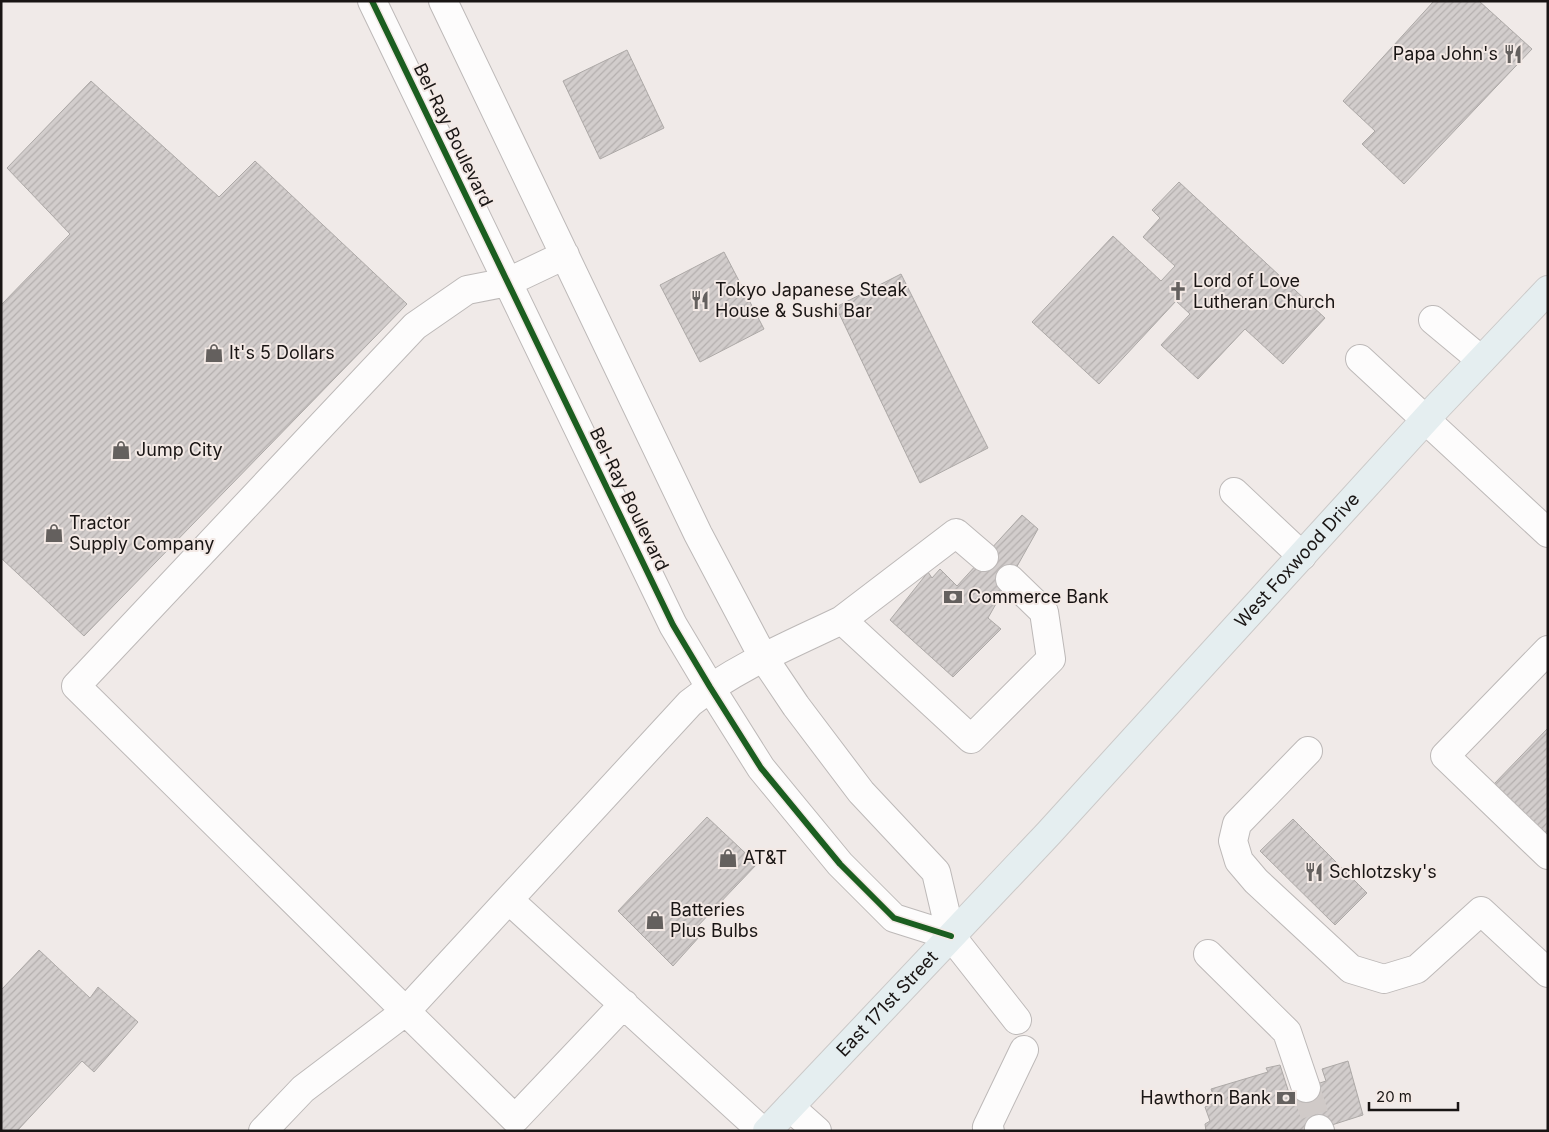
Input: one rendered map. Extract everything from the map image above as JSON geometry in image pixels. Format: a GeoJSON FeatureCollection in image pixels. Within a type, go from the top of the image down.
{"type":"FeatureCollection","features":[{"type":"Feature","properties":{"kind":"main road","name":"West Foxwood Drive"},"geometry":{"type":"LineString","coordinates":[[1048,834],[1426,419],[1548,290]]}},
{"type":"Feature","properties":{"kind":"main road","name":"East 171st Street"},"geometry":{"type":"LineString","coordinates":[[767,1131],[1048,834]]}},
{"type":"Feature","properties":{"kind":"street","name":"Bel-Ray Boulevard"},"geometry":{"type":"LineString","coordinates":[[372,1],[673,626],[710,687],[761,768],[840,864],[894,918],[951,936]]}},
{"type":"Feature","properties":{"kind":"street"},"geometry":{"type":"LineString","coordinates":[[443,1],[698,534],[763,657],[796,706],[861,792],[936,872],[951,936],[1017,1020]]}},
{"type":"Feature","properties":{"kind":"street"},"geometry":{"type":"LineString","coordinates":[[565,255],[508,282],[467,290],[415,326],[76,686],[521,1125],[624,1004]]}},
{"type":"Feature","properties":{"kind":"street"},"geometry":{"type":"LineString","coordinates":[[1432,320],[1481,360]]}},
{"type":"Feature","properties":{"kind":"street"},"geometry":{"type":"LineString","coordinates":[[1360,359],[1548,533]]}},
{"type":"Feature","properties":{"kind":"street"},"geometry":{"type":"LineString","coordinates":[[1234,492],[1302,556]]}},
{"type":"Feature","properties":{"kind":"street"},"geometry":{"type":"LineString","coordinates":[[263,1131],[303,1089],[406,1010],[690,703],[710,687],[763,657],[842,620],[956,533],[984,557]]}},
{"type":"Feature","properties":{"kind":"street"},"geometry":{"type":"LineString","coordinates":[[842,620],[971,739],[1051,660],[1044,612],[1010,578]]}},
{"type":"Feature","properties":{"kind":"street"},"geometry":{"type":"LineString","coordinates":[[1548,650],[1444,756],[1548,855]]}},
{"type":"Feature","properties":{"kind":"street"},"geometry":{"type":"LineString","coordinates":[[1308,750],[1238,824],[1233,841],[1239,861],[1256,881],[1351,969],[1384,980],[1417,969],[1481,911],[1548,974]]}},
{"type":"Feature","properties":{"kind":"street"},"geometry":{"type":"LineString","coordinates":[[509,900],[762,1131]]}},
{"type":"Feature","properties":{"kind":"street"},"geometry":{"type":"LineString","coordinates":[[1208,954],[1287,1032],[1306,1088]]}},
{"type":"Feature","properties":{"kind":"street"},"geometry":{"type":"LineString","coordinates":[[990,1131],[987,1127],[1024,1050]]}},
{"type":"Feature","properties":{"kind":"street"},"geometry":{"type":"LineString","coordinates":[[790,1107],[818,1131]]}},
{"type":"Feature","properties":{"kind":"building"},"geometry":{"type":"Polygon","coordinates":[[[1434,1],[1479,1],[1532,49],[1404,184],[1362,144],[1375,131],[1343,101],[1434,1]]]}},
{"type":"Feature","properties":{"kind":"building"},"geometry":{"type":"Polygon","coordinates":[[[627,50],[664,128],[600,159],[563,81],[627,50]]]}},
{"type":"Feature","properties":{"kind":"building"},"geometry":{"type":"Polygon","coordinates":[[[91,81],[219,197],[255,161],[407,304],[84,636],[1,558],[1,305],[70,234],[7,168],[91,81]]]}},
{"type":"Feature","properties":{"kind":"building","name":"Lord of Love Lutheran Church"},"geometry":{"type":"Polygon","coordinates":[[[1179,182],[1325,318],[1283,364],[1245,329],[1198,379],[1161,345],[1190,314],[1176,301],[1099,384],[1032,322],[1113,236],[1161,281],[1175,266],[1143,237],[1160,218],[1152,210],[1179,182]]]}},
{"type":"Feature","properties":{"kind":"building"},"geometry":{"type":"Polygon","coordinates":[[[724,252],[764,329],[700,362],[660,285],[724,252]]]}},
{"type":"Feature","properties":{"kind":"building"},"geometry":{"type":"Polygon","coordinates":[[[901,274],[988,448],[920,483],[836,307],[901,274]]]}},
{"type":"Feature","properties":{"kind":"building","name":"Commerce Bank"},"geometry":{"type":"Polygon","coordinates":[[[1022,515],[1038,529],[988,618],[1001,629],[953,677],[890,620],[928,572],[932,578],[940,569],[957,586],[1022,515]]]}},
{"type":"Feature","properties":{"kind":"building"},"geometry":{"type":"Polygon","coordinates":[[[1548,728],[1548,835],[1493,785],[1548,728]]]}},
{"type":"Feature","properties":{"kind":"building"},"geometry":{"type":"Polygon","coordinates":[[[707,817],[757,864],[694,930],[700,936],[673,966],[618,911],[707,817]]]}},
{"type":"Feature","properties":{"kind":"building","name":"Schlotzsky's"},"geometry":{"type":"Polygon","coordinates":[[[1293,819],[1367,893],[1335,925],[1260,851],[1293,819]]]}},
{"type":"Feature","properties":{"kind":"building"},"geometry":{"type":"Polygon","coordinates":[[[39,950],[90,998],[98,987],[138,1022],[94,1072],[82,1061],[17,1131],[1,1131],[1,990],[39,950]]]}},
{"type":"Feature","properties":{"kind":"building","name":"Hawthorn Bank"},"geometry":{"type":"Polygon","coordinates":[[[1348,1061],[1363,1115],[1313,1131],[1206,1131],[1205,1124],[1210,1121],[1205,1107],[1216,1102],[1211,1089],[1268,1072],[1266,1068],[1280,1065],[1289,1093],[1326,1081],[1322,1069],[1348,1061]]]}},
{"type":"Feature","properties":{"kind":"tunnel"},"geometry":{"type":"LineString","coordinates":[[1306,1088],[1319,1129]]}},
{"type":"Feature","properties":{"kind":"cycle path"},"geometry":{"type":"LineString","coordinates":[[372,1],[673,625],[710,687],[761,768],[840,864],[894,918],[951,936]]}},
{"type":"Feature","properties":{"kind":"place","name":"Papa John's"},"geometry":{"type":"Point","coordinates":[1513,54]}},
{"type":"Feature","properties":{"kind":"place","name":"Lord of Love Lutheran Church"},"geometry":{"type":"Point","coordinates":[1178,291]}},
{"type":"Feature","properties":{"kind":"place","name":"Tokyo Japanese Steak House & Sushi Bar"},"geometry":{"type":"Point","coordinates":[700,300]}},
{"type":"Feature","properties":{"kind":"place","name":"It's 5 Dollars"},"geometry":{"type":"Point","coordinates":[214,353]}},
{"type":"Feature","properties":{"kind":"place","name":"Jump City"},"geometry":{"type":"Point","coordinates":[121,450]}},
{"type":"Feature","properties":{"kind":"place","name":"Tractor Supply Company"},"geometry":{"type":"Point","coordinates":[54,533]}},
{"type":"Feature","properties":{"kind":"place","name":"Commerce Bank"},"geometry":{"type":"Point","coordinates":[953,597]}},
{"type":"Feature","properties":{"kind":"place","name":"AT&T"},"geometry":{"type":"Point","coordinates":[728,858]}},
{"type":"Feature","properties":{"kind":"place","name":"Schlotzsky's"},"geometry":{"type":"Point","coordinates":[1314,872]}},
{"type":"Feature","properties":{"kind":"place","name":"Batteries Plus Bulbs"},"geometry":{"type":"Point","coordinates":[655,920]}},
{"type":"Feature","properties":{"kind":"place","name":"Hawthorn Bank"},"geometry":{"type":"Point","coordinates":[1286,1098]}}]}
